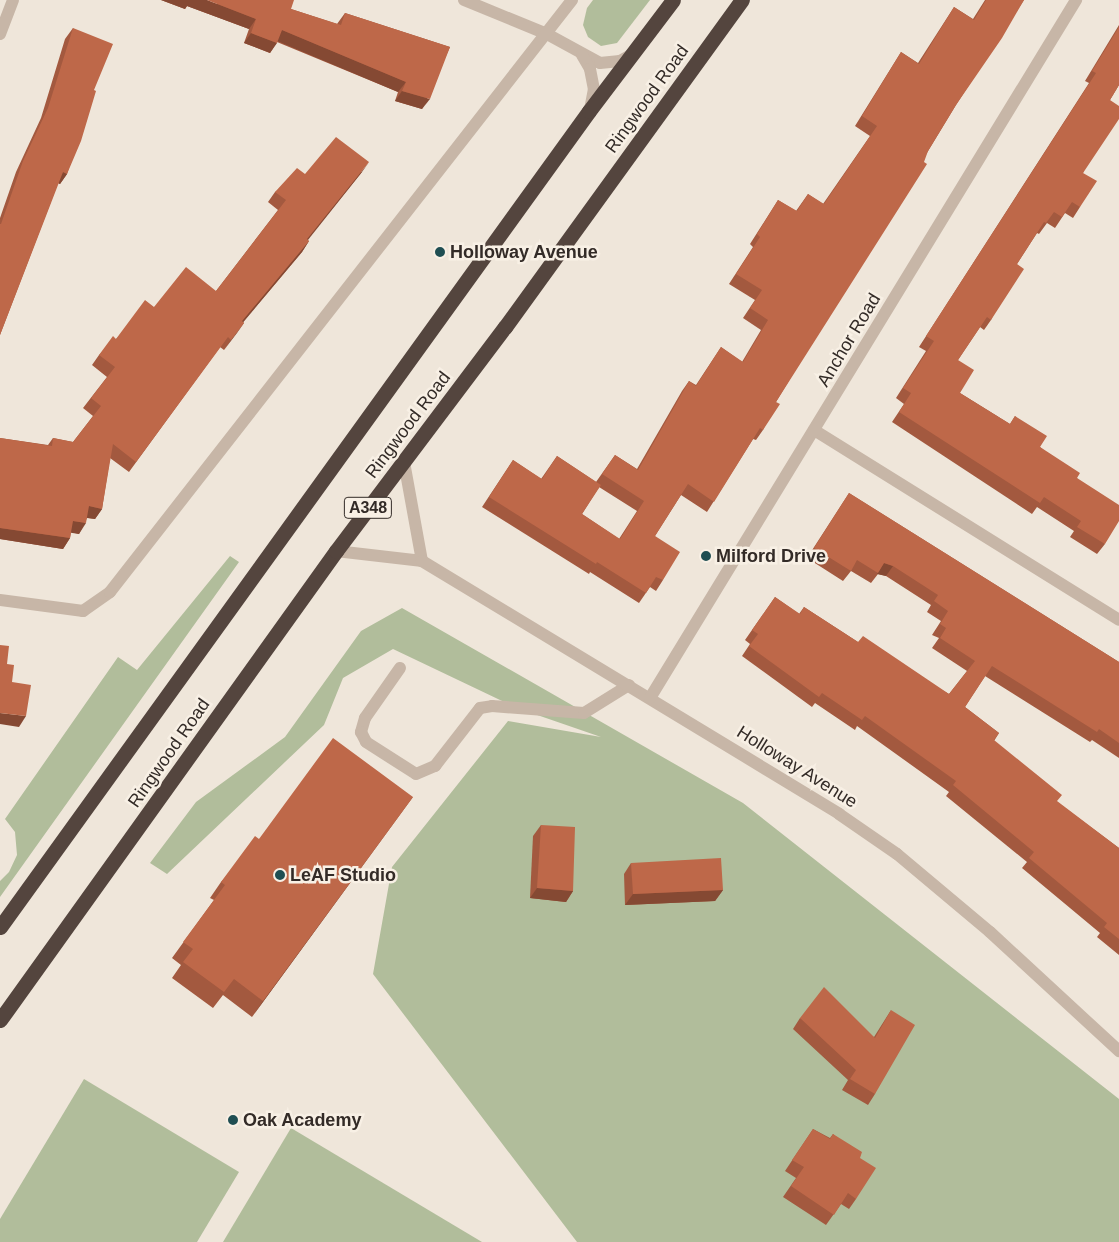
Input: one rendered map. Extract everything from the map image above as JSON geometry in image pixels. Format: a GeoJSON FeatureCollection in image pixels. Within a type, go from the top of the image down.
{"type":"FeatureCollection","features":[{"type":"Feature","properties":{"kind":"highway","name":"Ringwood Road"},"geometry":{"type":"LineString","coordinates":[[0,927],[589,111],[636,52],[673,0]]}},
{"type":"Feature","properties":{"kind":"highway","name":"Ringwood Road"},"geometry":{"type":"LineString","coordinates":[[0,1020],[336,551],[404,462],[742,0]]}},
{"type":"Feature","properties":{"kind":"street"},"geometry":{"type":"LineString","coordinates":[[0,34],[13,0]]}},
{"type":"Feature","properties":{"kind":"street"},"geometry":{"type":"LineString","coordinates":[[464,0],[547,34],[582,55],[600,62],[620,61],[636,52]]}},
{"type":"Feature","properties":{"kind":"street"},"geometry":{"type":"LineString","coordinates":[[0,600],[83,611],[110,592],[411,203],[547,34],[572,0]]}},
{"type":"Feature","properties":{"kind":"street","name":"Anchor Road"},"geometry":{"type":"LineString","coordinates":[[650,698],[1076,0]]}},
{"type":"Feature","properties":{"kind":"street"},"geometry":{"type":"LineString","coordinates":[[582,55],[590,69],[594,89],[589,111]]}},
{"type":"Feature","properties":{"kind":"street"},"geometry":{"type":"LineString","coordinates":[[814,430],[1117,616]]}},
{"type":"Feature","properties":{"kind":"street"},"geometry":{"type":"LineString","coordinates":[[404,462],[422,561]]}},
{"type":"Feature","properties":{"kind":"street","name":"Holloway Avenue"},"geometry":{"type":"LineString","coordinates":[[336,551],[422,561],[760,763],[897,854],[990,932],[1119,1051]]}},
{"type":"Feature","properties":{"kind":"street"},"geometry":{"type":"LineString","coordinates":[[400,668],[365,718],[361,732],[366,742],[416,774],[435,766],[480,708],[492,706],[584,713],[629,685]]}},
{"type":"Feature","properties":{"kind":"green space"},"geometry":{"type":"Polygon","coordinates":[[[593,0],[650,0],[617,43],[601,46],[588,37],[583,25],[587,8],[593,0]]]}},
{"type":"Feature","properties":{"kind":"green space"},"geometry":{"type":"Polygon","coordinates":[[[230,556],[239,562],[0,897],[0,881],[9,872],[17,855],[15,832],[5,819],[118,657],[137,670],[230,556]]]}},
{"type":"Feature","properties":{"kind":"green space"},"geometry":{"type":"Polygon","coordinates":[[[402,608],[743,803],[1119,1099],[1119,1242],[577,1242],[373,974],[392,867],[508,721],[601,737],[517,708],[393,649],[343,678],[324,725],[167,874],[150,863],[196,802],[285,737],[361,631],[402,608]]]}},
{"type":"Feature","properties":{"kind":"green space"},"geometry":{"type":"Polygon","coordinates":[[[84,1079],[239,1172],[197,1242],[0,1242],[0,1219],[84,1079]]]}},
{"type":"Feature","properties":{"kind":"green space"},"geometry":{"type":"Polygon","coordinates":[[[291,1128],[482,1242],[223,1242],[291,1128]]]}},
{"type":"Feature","properties":{"kind":"building"},"geometry":{"type":"Polygon","coordinates":[[[207,0],[294,0],[291,9],[341,25],[345,13],[450,47],[430,99],[402,91],[406,82],[282,30],[277,43],[251,33],[256,19],[207,0]]]}},
{"type":"Feature","properties":{"kind":"building"},"geometry":{"type":"Polygon","coordinates":[[[986,0],[1024,0],[1002,38],[956,105],[928,151],[924,162],[927,164],[776,402],[780,404],[763,430],[760,428],[714,502],[688,484],[655,536],[680,552],[663,580],[656,577],[646,593],[489,497],[513,460],[542,479],[557,456],[601,485],[582,514],[620,539],[644,501],[602,474],[615,455],[638,470],[689,381],[696,386],[721,347],[743,362],[768,320],[750,308],[762,290],[736,274],[760,237],[757,234],[778,200],[797,211],[808,194],[824,204],[877,126],[862,116],[901,52],[919,64],[954,7],[974,20],[986,0]]]}},
{"type":"Feature","properties":{"kind":"building"},"geometry":{"type":"Polygon","coordinates":[[[1119,27],[1119,85],[1110,100],[1119,106],[1119,119],[1083,173],[1097,181],[1080,207],[1072,202],[1062,217],[1054,212],[1046,223],[1044,222],[1017,264],[1024,269],[991,320],[987,317],[958,360],[974,370],[960,393],[1010,424],[1015,416],[1047,436],[1040,447],[1080,473],[1077,478],[1119,505],[1119,521],[1105,544],[1077,527],[1081,521],[1044,497],[1040,503],[899,412],[911,393],[903,388],[934,341],[926,336],[1096,73],[1092,71],[1119,27]]]}},
{"type":"Feature","properties":{"kind":"building"},"geometry":{"type":"Polygon","coordinates":[[[73,28],[113,44],[94,90],[96,91],[81,141],[67,174],[63,172],[0,335],[0,224],[23,161],[48,108],[73,28]]]}},
{"type":"Feature","properties":{"kind":"building"},"geometry":{"type":"Polygon","coordinates":[[[336,137],[369,162],[307,239],[309,241],[242,321],[244,323],[231,340],[228,337],[136,462],[113,444],[102,509],[89,506],[86,523],[73,521],[70,538],[0,528],[0,438],[52,446],[53,438],[73,442],[101,406],[91,398],[115,367],[99,355],[113,336],[116,339],[145,300],[154,307],[186,267],[216,291],[286,200],[275,192],[297,168],[305,174],[336,137]]]}},
{"type":"Feature","properties":{"kind":"building"},"geometry":{"type":"Polygon","coordinates":[[[849,493],[1119,662],[1119,743],[1099,729],[1097,732],[992,666],[965,707],[999,733],[994,740],[1062,795],[1057,801],[1119,848],[1119,939],[1104,927],[1107,923],[1029,858],[1034,852],[953,785],[956,781],[865,716],[862,720],[822,693],[819,697],[749,646],[758,634],[752,630],[775,597],[800,614],[804,607],[858,642],[863,636],[949,694],[975,661],[940,638],[946,628],[940,624],[948,611],[934,601],[938,595],[893,566],[884,563],[878,573],[857,560],[851,571],[814,548],[849,493]]]}},
{"type":"Feature","properties":{"kind":"building"},"geometry":{"type":"Polygon","coordinates":[[[0,645],[9,646],[7,664],[14,665],[12,682],[31,685],[26,716],[0,713],[0,645]]]}},
{"type":"Feature","properties":{"kind":"building"},"geometry":{"type":"Polygon","coordinates":[[[333,738],[413,797],[263,1001],[234,979],[224,992],[183,962],[193,949],[183,942],[225,885],[221,882],[255,836],[259,839],[333,738]]]}},
{"type":"Feature","properties":{"kind":"building"},"geometry":{"type":"Polygon","coordinates":[[[541,825],[575,827],[573,891],[537,888],[541,825]]]}},
{"type":"Feature","properties":{"kind":"building"},"geometry":{"type":"Polygon","coordinates":[[[721,858],[723,890],[633,894],[631,863],[721,858]]]}},
{"type":"Feature","properties":{"kind":"building"},"geometry":{"type":"Polygon","coordinates":[[[824,987],[875,1038],[891,1010],[915,1025],[875,1094],[850,1079],[856,1070],[800,1018],[824,987]]]}},
{"type":"Feature","properties":{"kind":"building"},"geometry":{"type":"Polygon","coordinates":[[[813,1129],[830,1139],[833,1134],[862,1152],[860,1158],[876,1168],[856,1199],[848,1193],[834,1215],[791,1186],[804,1167],[792,1160],[813,1129]]]}},
{"type":"Feature","properties":{"kind":"place","name":"Holloway Avenue"},"geometry":{"type":"Point","coordinates":[440,252]}},
{"type":"Feature","properties":{"kind":"place","name":"Milford Drive"},"geometry":{"type":"Point","coordinates":[706,556]}},
{"type":"Feature","properties":{"kind":"place","name":"LeAF Studio"},"geometry":{"type":"Point","coordinates":[280,875]}},
{"type":"Feature","properties":{"kind":"place","name":"Oak Academy"},"geometry":{"type":"Point","coordinates":[233,1120]}}]}
